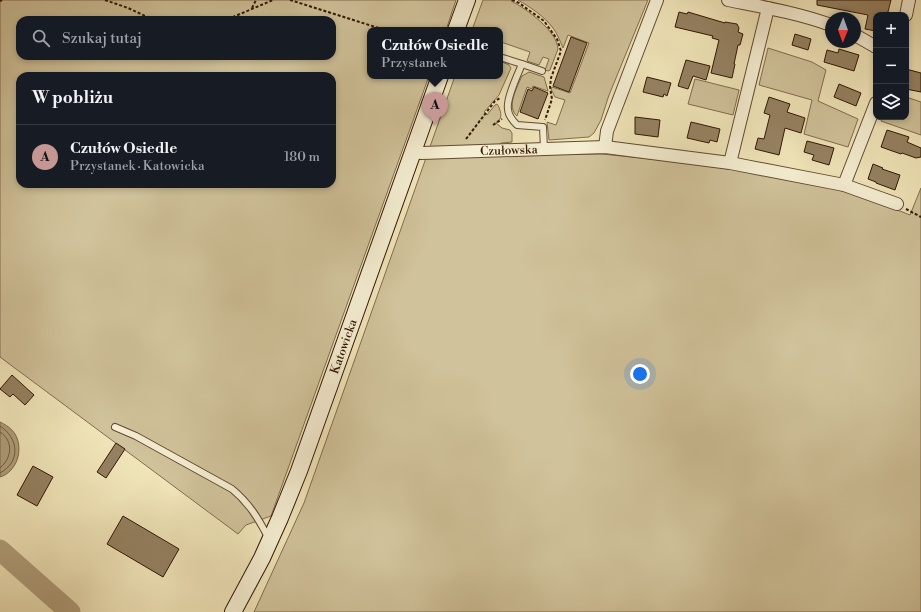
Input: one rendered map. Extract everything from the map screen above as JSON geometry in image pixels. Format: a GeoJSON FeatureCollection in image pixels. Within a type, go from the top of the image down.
{"type":"FeatureCollection","features":[{"type":"Feature","properties":{"kind":"main road"},"geometry":{"type":"LineString","coordinates":[[457,27],[467,0]]}},
{"type":"Feature","properties":{"kind":"main road","name":"Katowicka"},"geometry":{"type":"LineString","coordinates":[[233,612],[249,584],[270,540],[296,478],[439,79]]}},
{"type":"Feature","properties":{"kind":"street"},"geometry":{"type":"LineString","coordinates":[[605,147],[607,131],[657,0]]}},
{"type":"Feature","properties":{"kind":"street"},"geometry":{"type":"LineString","coordinates":[[728,0],[768,8],[825,22]]}},
{"type":"Feature","properties":{"kind":"street"},"geometry":{"type":"LineString","coordinates":[[907,12],[909,0]]}},
{"type":"Feature","properties":{"kind":"street"},"geometry":{"type":"LineString","coordinates":[[730,163],[768,8]]}},
{"type":"Feature","properties":{"kind":"street"},"geometry":{"type":"LineString","coordinates":[[861,38],[873,45]]}},
{"type":"Feature","properties":{"kind":"street"},"geometry":{"type":"LineString","coordinates":[[844,185],[873,111]]}},
{"type":"Feature","properties":{"kind":"street","name":"Czułowska"},"geometry":{"type":"LineString","coordinates":[[413,152],[422,153],[605,147],[730,163],[844,185],[898,204]]}},
{"type":"Feature","properties":{"kind":"lane"},"geometry":{"type":"LineString","coordinates":[[503,58],[542,71]]}},
{"type":"Feature","properties":{"kind":"lane"},"geometry":{"type":"LineString","coordinates":[[522,64],[508,101],[508,109],[512,121],[517,125],[543,128],[544,149]]}},
{"type":"Feature","properties":{"kind":"lane"},"geometry":{"type":"LineString","coordinates":[[115,427],[136,436],[242,496],[255,513],[270,540]]}},
{"type":"Feature","properties":{"kind":"path"},"geometry":{"type":"LineString","coordinates":[[105,0],[145,16]]}},
{"type":"Feature","properties":{"kind":"path"},"geometry":{"type":"LineString","coordinates":[[252,9],[256,0]]}},
{"type":"Feature","properties":{"kind":"path"},"geometry":{"type":"LineString","coordinates":[[235,16],[272,0]]}},
{"type":"Feature","properties":{"kind":"path"},"geometry":{"type":"LineString","coordinates":[[290,0],[376,27]]}},
{"type":"Feature","properties":{"kind":"path"},"geometry":{"type":"LineString","coordinates":[[512,0],[544,20],[557,39],[561,51],[551,78],[550,87],[552,99],[543,128]]}},
{"type":"Feature","properties":{"kind":"path"},"geometry":{"type":"LineString","coordinates":[[464,141],[500,97]]}},
{"type":"Feature","properties":{"kind":"path"},"geometry":{"type":"LineString","coordinates":[[898,204],[921,217]]}},
{"type":"Feature","properties":{"kind":"shaded area"},"geometry":{"type":"Polygon","coordinates":[[[0,0],[456,0],[447,27],[367,27],[367,79],[428,79],[271,516],[246,525],[238,534],[0,357],[0,0]]]}},
{"type":"Feature","properties":{"kind":"shaded area"},"geometry":{"type":"Polygon","coordinates":[[[483,0],[512,0],[511,1],[525,9],[540,21],[547,28],[556,42],[558,49],[550,70],[545,70],[549,59],[543,57],[539,65],[527,61],[530,52],[503,43],[503,27],[473,27],[483,0]]]}},
{"type":"Feature","properties":{"kind":"shaded area"},"geometry":{"type":"Polygon","coordinates":[[[518,0],[648,0],[609,95],[601,120],[594,133],[589,137],[549,140],[547,122],[556,125],[565,100],[555,97],[551,89],[552,87],[570,93],[589,43],[568,35],[563,48],[556,32],[549,24],[537,12],[518,0]]]}},
{"type":"Feature","properties":{"kind":"shaded area"},"geometry":{"type":"Polygon","coordinates":[[[768,48],[812,62],[826,70],[818,101],[858,119],[848,147],[804,134],[812,100],[759,85],[768,48]]]}},
{"type":"Feature","properties":{"kind":"shaded area"},"geometry":{"type":"Polygon","coordinates":[[[503,62],[509,65],[511,68],[499,95],[484,112],[487,115],[497,104],[500,109],[501,116],[496,123],[502,128],[510,130],[512,133],[512,142],[501,143],[500,155],[602,154],[730,167],[840,190],[870,199],[910,215],[921,188],[921,612],[254,612],[304,503],[454,79],[503,79],[503,62]]]}},
{"type":"Feature","properties":{"kind":"shaded area"},"geometry":{"type":"Polygon","coordinates":[[[529,72],[544,77],[548,91],[533,86],[532,89],[527,87],[517,116],[512,108],[512,102],[522,76],[529,72]]]}},
{"type":"Feature","properties":{"kind":"shaded area"},"geometry":{"type":"Polygon","coordinates":[[[695,79],[739,90],[733,115],[688,104],[695,79]]]}},
{"type":"Feature","properties":{"kind":"shaded area"},"geometry":{"type":"Polygon","coordinates":[[[909,98],[921,102],[921,135],[881,121],[909,120],[909,98]]]}},
{"type":"Feature","properties":{"kind":"water"},"geometry":{"type":"Polygon","coordinates":[[[0,422],[15,434],[18,440],[19,453],[15,465],[6,474],[0,477],[0,422]]]}},
{"type":"Feature","properties":{"kind":"building"},"geometry":{"type":"Polygon","coordinates":[[[817,0],[891,0],[888,12],[873,12],[873,30],[865,29],[868,15],[861,14],[861,12],[853,12],[817,5],[817,0]]]}},
{"type":"Feature","properties":{"kind":"building"},"geometry":{"type":"Polygon","coordinates":[[[679,12],[687,14],[688,12],[725,23],[737,24],[739,28],[738,32],[743,34],[740,45],[738,45],[732,78],[711,73],[719,40],[712,38],[713,36],[675,27],[679,12]]]}},
{"type":"Feature","properties":{"kind":"building"},"geometry":{"type":"Polygon","coordinates":[[[795,34],[811,39],[808,50],[792,45],[795,34]]]}},
{"type":"Feature","properties":{"kind":"building"},"geometry":{"type":"Polygon","coordinates":[[[571,37],[587,43],[569,92],[553,86],[571,37]]]}},
{"type":"Feature","properties":{"kind":"building"},"geometry":{"type":"Polygon","coordinates":[[[839,49],[859,55],[854,71],[824,62],[827,50],[838,53],[839,49]]]}},
{"type":"Feature","properties":{"kind":"building"},"geometry":{"type":"Polygon","coordinates":[[[686,60],[710,66],[706,80],[693,76],[688,89],[678,86],[686,60]]]}},
{"type":"Feature","properties":{"kind":"building"},"geometry":{"type":"Polygon","coordinates":[[[909,70],[921,73],[921,92],[909,90],[909,70]]]}},
{"type":"Feature","properties":{"kind":"building"},"geometry":{"type":"Polygon","coordinates":[[[647,77],[671,83],[667,96],[664,94],[663,97],[643,92],[647,77]]]}},
{"type":"Feature","properties":{"kind":"building"},"geometry":{"type":"Polygon","coordinates":[[[839,84],[861,93],[856,106],[834,97],[839,84]]]}},
{"type":"Feature","properties":{"kind":"building"},"geometry":{"type":"Polygon","coordinates":[[[534,87],[548,93],[538,119],[520,112],[528,89],[532,91],[534,87]]]}},
{"type":"Feature","properties":{"kind":"building"},"geometry":{"type":"Polygon","coordinates":[[[769,97],[790,104],[787,112],[805,118],[801,133],[785,128],[779,155],[755,149],[758,138],[764,139],[770,115],[764,113],[769,97]]]}},
{"type":"Feature","properties":{"kind":"building"},"geometry":{"type":"Polygon","coordinates":[[[635,117],[660,120],[658,137],[635,134],[635,117]]]}},
{"type":"Feature","properties":{"kind":"building"},"geometry":{"type":"Polygon","coordinates":[[[691,122],[720,129],[717,142],[710,140],[709,143],[687,138],[691,122]]]}},
{"type":"Feature","properties":{"kind":"building"},"geometry":{"type":"Polygon","coordinates":[[[887,130],[909,137],[907,142],[921,148],[921,157],[916,158],[881,147],[887,130]]]}},
{"type":"Feature","properties":{"kind":"building"},"geometry":{"type":"Polygon","coordinates":[[[807,141],[834,148],[829,165],[812,160],[814,155],[804,152],[807,141]]]}},
{"type":"Feature","properties":{"kind":"building"},"geometry":{"type":"Polygon","coordinates":[[[873,164],[883,168],[882,169],[900,175],[895,190],[868,179],[873,164]]]}},
{"type":"Feature","properties":{"kind":"building"},"geometry":{"type":"Polygon","coordinates":[[[12,375],[34,395],[25,405],[13,394],[10,397],[0,389],[12,375]]]}},
{"type":"Feature","properties":{"kind":"building"},"geometry":{"type":"Polygon","coordinates":[[[116,443],[125,449],[106,478],[97,472],[116,443]]]}},
{"type":"Feature","properties":{"kind":"building"},"geometry":{"type":"Polygon","coordinates":[[[33,466],[53,477],[37,506],[17,495],[33,466]]]}},
{"type":"Feature","properties":{"kind":"building"},"geometry":{"type":"Polygon","coordinates":[[[123,516],[179,549],[163,577],[107,544],[123,516]]]}},
{"type":"Feature","properties":{"kind":"waterway"},"geometry":{"type":"LineString","coordinates":[[0,550],[70,612]]}},
{"type":"Feature","properties":{"kind":"place","name":"Czułów Osiedle"},"geometry":{"type":"Point","coordinates":[435,125]}}]}
